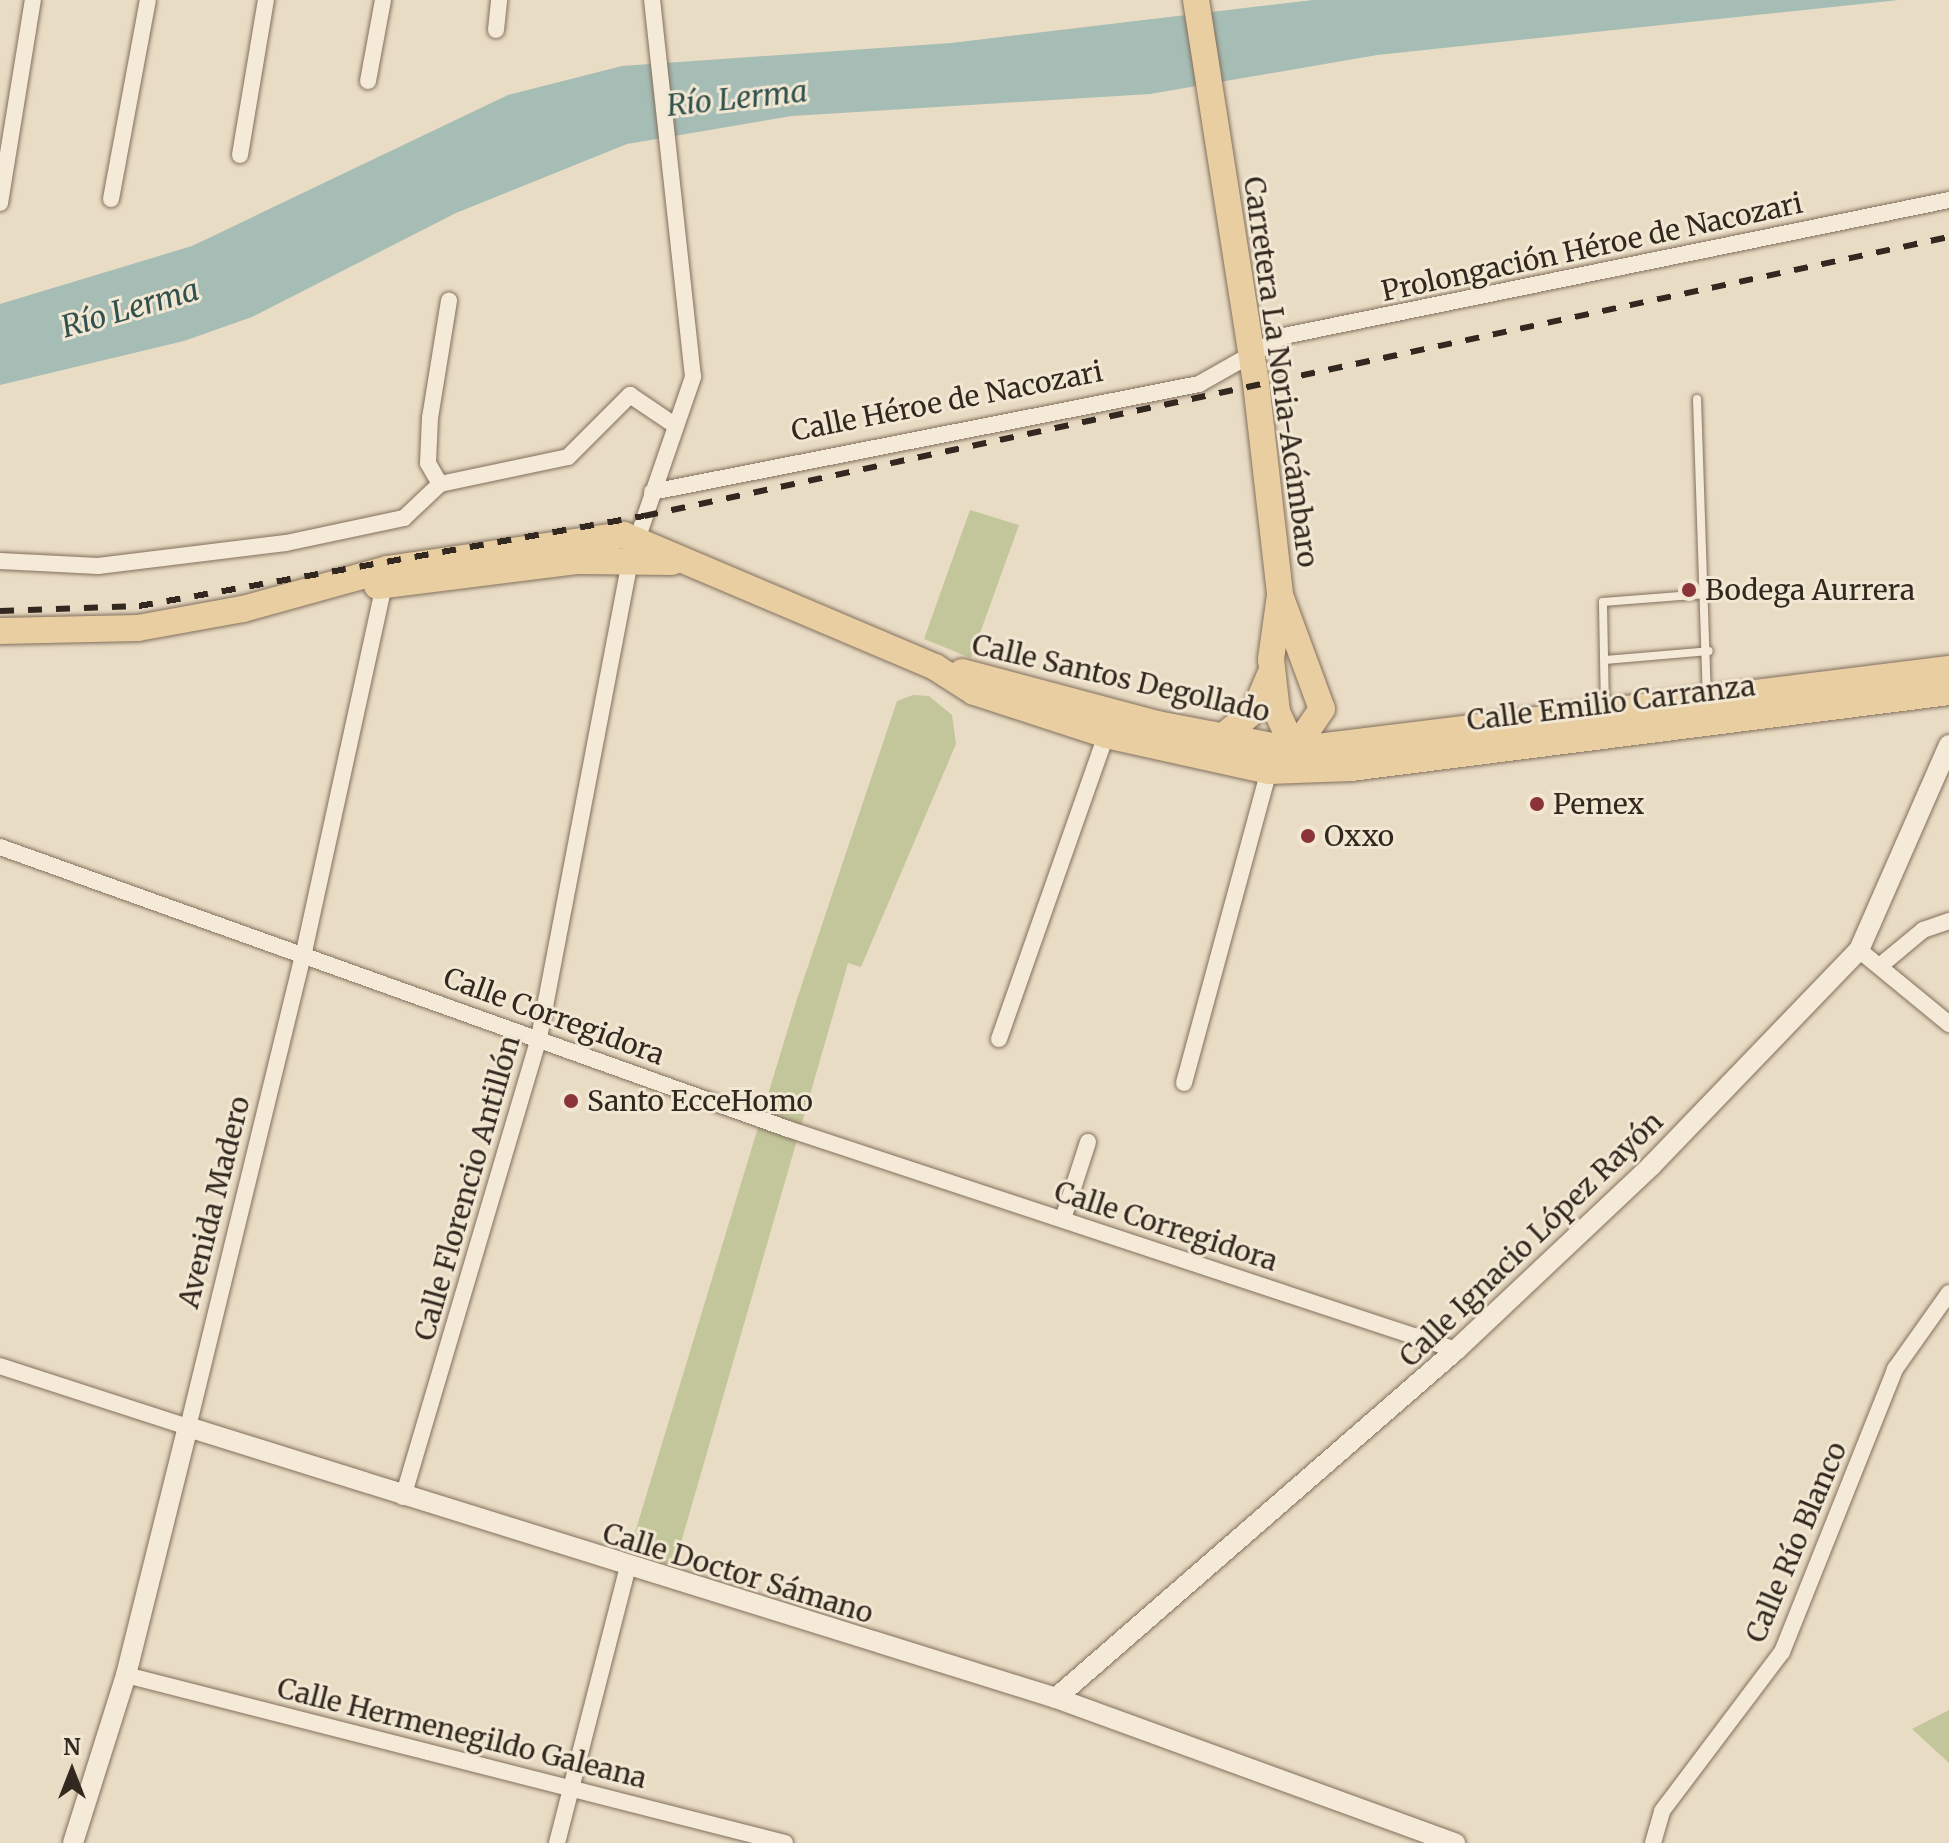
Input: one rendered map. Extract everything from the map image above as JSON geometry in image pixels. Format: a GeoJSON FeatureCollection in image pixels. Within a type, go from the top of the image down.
{"type":"FeatureCollection","features":[{"type":"Feature","properties":{"kind":"main road","name":"Carretera La Noria-Acámbaro"},"geometry":{"type":"LineString","coordinates":[[1196,0],[1250,358],[1280,595],[1272,671],[1281,764]]}},
{"type":"Feature","properties":{"kind":"main road"},"geometry":{"type":"LineString","coordinates":[[0,631],[138,628],[342,585],[634,549]]}},
{"type":"Feature","properties":{"kind":"main road","name":"Calle Santos Degollado"},"geometry":{"type":"LineString","coordinates":[[634,549],[935,667],[1221,738],[1281,764]]}},
{"type":"Feature","properties":{"kind":"main road"},"geometry":{"type":"LineString","coordinates":[[1280,595],[1322,709],[1357,743]]}},
{"type":"Feature","properties":{"kind":"main road","name":"Calle Santos Degollado"},"geometry":{"type":"LineString","coordinates":[[935,667],[974,692],[1106,735],[1281,764]]}},
{"type":"Feature","properties":{"kind":"main road","name":"Calle Emilio Carranza"},"geometry":{"type":"LineString","coordinates":[[1281,764],[1357,743],[1706,703],[1949,669]]}},
{"type":"Feature","properties":{"kind":"main road"},"geometry":{"type":"LineString","coordinates":[[1221,738],[1255,710],[1272,671]]}},
{"type":"Feature","properties":{"kind":"main road","name":"Calle Emilio Carranza"},"geometry":{"type":"LineString","coordinates":[[1281,764],[1308,772],[1949,692]]}},
{"type":"Feature","properties":{"kind":"main road"},"geometry":{"type":"LineString","coordinates":[[1281,764],[1322,709]]}},
{"type":"Feature","properties":{"kind":"street"},"geometry":{"type":"LineString","coordinates":[[0,203],[33,0]]}},
{"type":"Feature","properties":{"kind":"street"},"geometry":{"type":"LineString","coordinates":[[111,199],[148,0]]}},
{"type":"Feature","properties":{"kind":"street"},"geometry":{"type":"LineString","coordinates":[[240,155],[266,0]]}},
{"type":"Feature","properties":{"kind":"street"},"geometry":{"type":"LineString","coordinates":[[368,81],[383,0]]}},
{"type":"Feature","properties":{"kind":"street"},"geometry":{"type":"LineString","coordinates":[[496,30],[499,0]]}},
{"type":"Feature","properties":{"kind":"street","name":"Calle Florencio Antillón"},"geometry":{"type":"LineString","coordinates":[[403,1497],[539,1038],[634,549],[673,424],[693,377],[652,0]]}},
{"type":"Feature","properties":{"kind":"street","name":"Prolongación Héroe de Nacozari"},"geometry":{"type":"LineString","coordinates":[[1250,358],[1284,336],[1949,200]]}},
{"type":"Feature","properties":{"kind":"street"},"geometry":{"type":"LineString","coordinates":[[440,484],[428,463],[430,418],[449,301]]}},
{"type":"Feature","properties":{"kind":"street","name":"Calle Héroe de Nacozari"},"geometry":{"type":"LineString","coordinates":[[652,492],[1199,384],[1250,358]]}},
{"type":"Feature","properties":{"kind":"street"},"geometry":{"type":"LineString","coordinates":[[0,561],[98,566],[286,543],[404,518],[440,484],[568,457],[630,395],[673,424]]}},
{"type":"Feature","properties":{"kind":"street","name":"Avenida Madero"},"geometry":{"type":"LineString","coordinates":[[73,1843],[126,1675],[188,1427],[304,952],[386,578]]}},
{"type":"Feature","properties":{"kind":"street"},"geometry":{"type":"LineString","coordinates":[[999,1039],[1106,735]]}},
{"type":"Feature","properties":{"kind":"street","name":"Calle Ignacio López Rayón"},"geometry":{"type":"LineString","coordinates":[[1056,1698],[1456,1350],[1651,1166],[1859,950],[1949,745]]}},
{"type":"Feature","properties":{"kind":"street"},"geometry":{"type":"LineString","coordinates":[[1184,1083],[1281,764]]}},
{"type":"Feature","properties":{"kind":"street","name":"Calle Corregidora"},"geometry":{"type":"LineString","coordinates":[[0,847],[304,952],[539,1038],[1063,1219],[1456,1350]]}},
{"type":"Feature","properties":{"kind":"street"},"geometry":{"type":"LineString","coordinates":[[1881,965],[1923,930],[1949,921]]}},
{"type":"Feature","properties":{"kind":"street"},"geometry":{"type":"LineString","coordinates":[[1859,950],[1949,1024]]}},
{"type":"Feature","properties":{"kind":"street"},"geometry":{"type":"LineString","coordinates":[[1063,1219],[1088,1142]]}},
{"type":"Feature","properties":{"kind":"street","name":"Calle Río Blanco"},"geometry":{"type":"LineString","coordinates":[[1653,1843],[1662,1811],[1782,1652],[1895,1369],[1949,1293]]}},
{"type":"Feature","properties":{"kind":"street","name":"Calle Doctor Sámano"},"geometry":{"type":"LineString","coordinates":[[0,1366],[627,1570],[1056,1698],[1455,1843]]}},
{"type":"Feature","properties":{"kind":"street"},"geometry":{"type":"LineString","coordinates":[[557,1843],[567,1786],[627,1570]]}},
{"type":"Feature","properties":{"kind":"street","name":"Calle Hermenegildo Galeana"},"geometry":{"type":"LineString","coordinates":[[126,1675],[785,1843]]}},
{"type":"Feature","properties":{"kind":"lane"},"geometry":{"type":"LineString","coordinates":[[1697,399],[1709,651],[1706,703]]}},
{"type":"Feature","properties":{"kind":"lane"},"geometry":{"type":"LineString","coordinates":[[1605,714],[1603,602],[1706,594]]}},
{"type":"Feature","properties":{"kind":"lane"},"geometry":{"type":"LineString","coordinates":[[1605,660],[1709,651]]}},
{"type":"Feature","properties":{"kind":"green space"},"geometry":{"type":"Polygon","coordinates":[[[970,510],[1019,525],[971,658],[924,639],[970,510]]]}},
{"type":"Feature","properties":{"kind":"green space"},"geometry":{"type":"Polygon","coordinates":[[[913,695],[929,696],[952,715],[956,744],[861,967],[848,963],[674,1567],[630,1549],[797,999],[897,701],[913,695]]]}},
{"type":"Feature","properties":{"kind":"green space"},"geometry":{"type":"Polygon","coordinates":[[[1949,1710],[1949,1763],[1912,1729],[1949,1710]]]}},
{"type":"Feature","properties":{"kind":"water","name":"Río Lerma"},"geometry":{"type":"Polygon","coordinates":[[[1313,0],[1899,0],[1377,55],[1150,94],[792,116],[627,144],[456,213],[252,317],[184,341],[0,385],[0,304],[192,246],[508,95],[622,66],[951,43],[1313,0]]]}},
{"type":"Feature","properties":{"kind":"railway"},"geometry":{"type":"LineString","coordinates":[[0,611],[139,606],[644,516],[1949,237]]}},
{"type":"Feature","properties":{"kind":"place","name":"Bodega Aurrera"},"geometry":{"type":"Point","coordinates":[1689,590]}},
{"type":"Feature","properties":{"kind":"place","name":"Pemex"},"geometry":{"type":"Point","coordinates":[1537,804]}},
{"type":"Feature","properties":{"kind":"place","name":"Oxxo"},"geometry":{"type":"Point","coordinates":[1308,836]}},
{"type":"Feature","properties":{"kind":"place","name":"Santo EcceHomo"},"geometry":{"type":"Point","coordinates":[571,1101]}}]}
